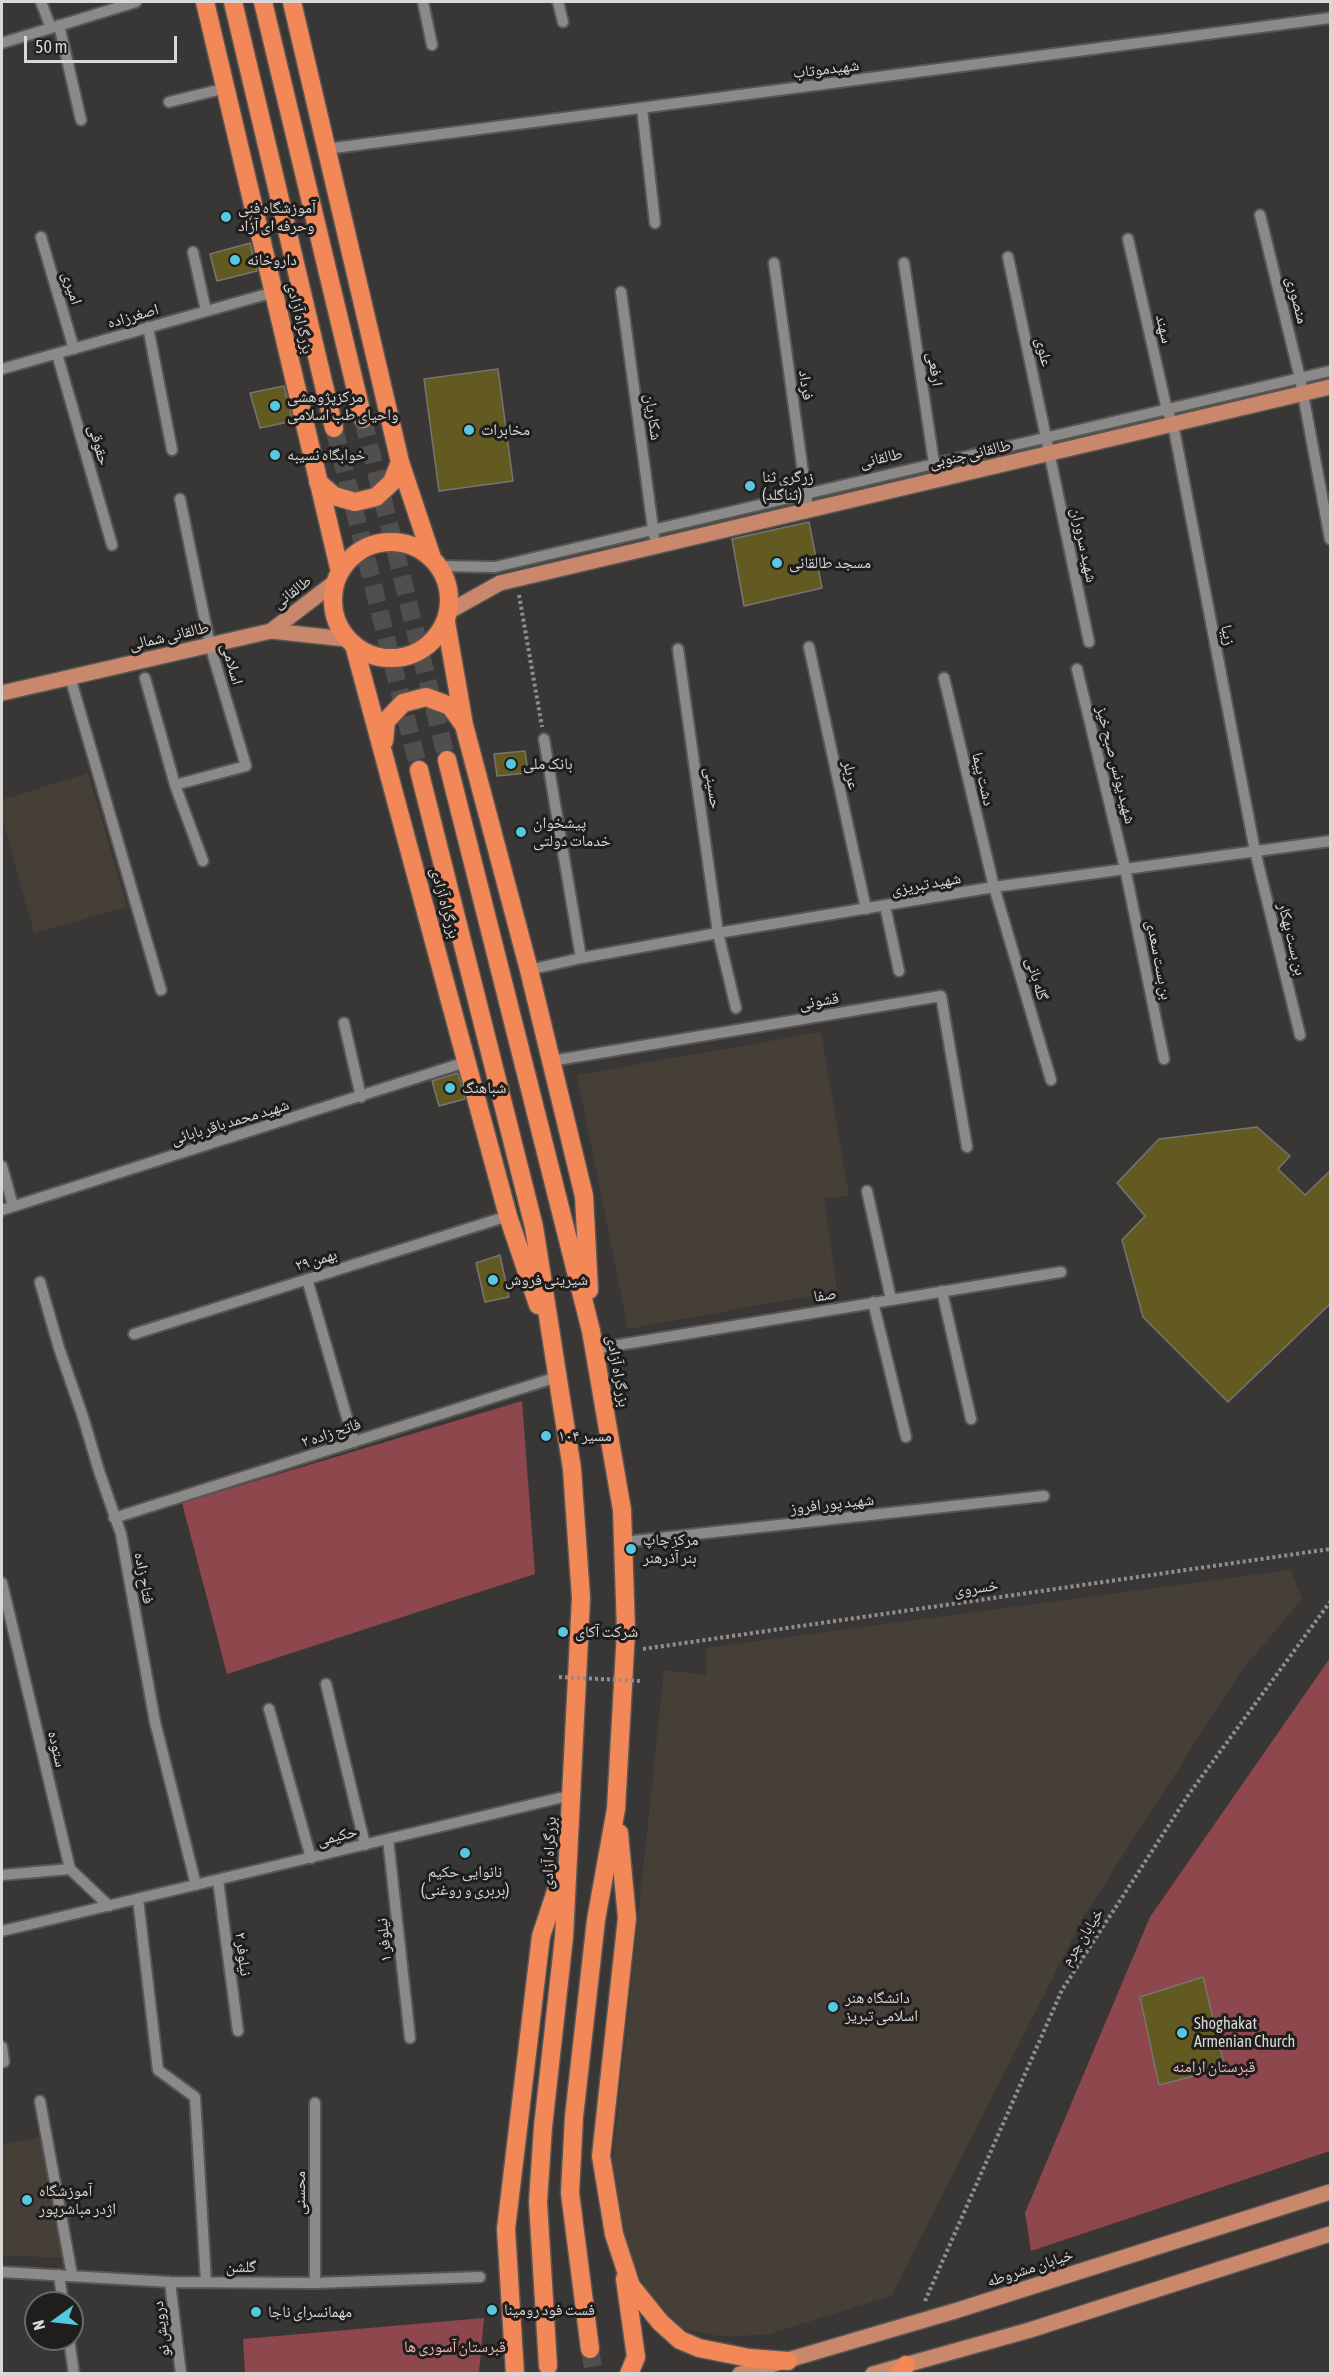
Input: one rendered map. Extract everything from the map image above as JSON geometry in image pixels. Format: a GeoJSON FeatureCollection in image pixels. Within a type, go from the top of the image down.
{"type":"FeatureCollection","features":[{"type":"Feature","properties":{"kind":"highway","name":"بزرگراه آزادی"},"geometry":{"type":"LineString","coordinates":[[206,2],[338,577]]}},
{"type":"Feature","properties":{"kind":"highway","name":"بزرگراه آزادی"},"geometry":{"type":"LineString","coordinates":[[232,2],[334,428]]}},
{"type":"Feature","properties":{"kind":"highway"},"geometry":{"type":"LineString","coordinates":[[263,2],[363,419]]}},
{"type":"Feature","properties":{"kind":"highway"},"geometry":{"type":"LineString","coordinates":[[292,2],[400,462],[435,562],[448,588],[447,617],[435,639],[420,652],[400,658],[380,658],[362,651],[350,642],[336,621],[332,602],[338,577],[344,565],[359,551],[377,543],[397,542],[416,547],[435,562]]}},
{"type":"Feature","properties":{"kind":"highway"},"geometry":{"type":"LineString","coordinates":[[318,482],[334,496],[355,502],[376,496],[392,482],[400,462]]}},
{"type":"Feature","properties":{"kind":"highway","name":"بزرگراه آزادی"},"geometry":{"type":"LineString","coordinates":[[447,617],[464,725],[529,970],[584,1196],[592,1340]]}},
{"type":"Feature","properties":{"kind":"highway","name":"بزرگراه آزادی"},"geometry":{"type":"LineString","coordinates":[[350,642],[383,746],[508,1216],[551,1343]]}},
{"type":"Feature","properties":{"kind":"highway"},"geometry":{"type":"LineString","coordinates":[[383,746],[386,721],[403,703],[426,697],[450,705],[464,725]]}},
{"type":"Feature","properties":{"kind":"highway","name":"بزرگراه آزادی"},"geometry":{"type":"LineString","coordinates":[[447,759],[592,1340],[622,1510],[625,1651],[616,1809],[596,1920],[574,2117],[570,2193],[590,2349]]}},
{"type":"Feature","properties":{"kind":"highway","name":"بزرگراه آزادی"},"geometry":{"type":"LineString","coordinates":[[419,770],[534,1227],[572,1469],[581,1598],[572,1796],[564,1937],[543,2127],[538,2202],[548,2366]]}},
{"type":"Feature","properties":{"kind":"highway"},"geometry":{"type":"LineString","coordinates":[[616,1809],[627,1918],[601,2156],[614,2234],[631,2286],[660,2322],[680,2340],[699,2348],[749,2358],[788,2361]]}},
{"type":"Feature","properties":{"kind":"highway"},"geometry":{"type":"LineString","coordinates":[[525,2373],[514,2366],[506,2229],[541,1936],[569,1851]]}},
{"type":"Feature","properties":{"kind":"highway"},"geometry":{"type":"LineString","coordinates":[[624,2263],[636,2357],[629,2373]]}},
{"type":"Feature","properties":{"kind":"main road","name":"طالقانی جنوبی"},"geometry":{"type":"LineString","coordinates":[[447,617],[500,583],[809,510],[936,472],[1301,386],[1330,387]]}},
{"type":"Feature","properties":{"kind":"main road","name":"طالقانی"},"geometry":{"type":"LineString","coordinates":[[271,631],[338,577]]}},
{"type":"Feature","properties":{"kind":"main road","name":"طالقانی شمالی"},"geometry":{"type":"LineString","coordinates":[[2,693],[271,631],[350,642]]}},
{"type":"Feature","properties":{"kind":"main road","name":"خیابان مشروطه"},"geometry":{"type":"LineString","coordinates":[[740,2373],[917,2322],[1330,2192]]}},
{"type":"Feature","properties":{"kind":"main road"},"geometry":{"type":"LineString","coordinates":[[873,2373],[903,2369],[1330,2234]]}},
{"type":"Feature","properties":{"kind":"street"},"geometry":{"type":"LineString","coordinates":[[41,2],[55,26],[81,120]]}},
{"type":"Feature","properties":{"kind":"street"},"geometry":{"type":"LineString","coordinates":[[2,43],[136,2]]}},
{"type":"Feature","properties":{"kind":"street"},"geometry":{"type":"LineString","coordinates":[[423,2],[432,45]]}},
{"type":"Feature","properties":{"kind":"street"},"geometry":{"type":"LineString","coordinates":[[558,2],[563,22]]}},
{"type":"Feature","properties":{"kind":"street","name":"شهیدموتاب"},"geometry":{"type":"LineString","coordinates":[[326,149],[1330,18]]}},
{"type":"Feature","properties":{"kind":"street"},"geometry":{"type":"LineString","coordinates":[[169,102],[226,88]]}},
{"type":"Feature","properties":{"kind":"street"},"geometry":{"type":"LineString","coordinates":[[642,108],[656,223]]}},
{"type":"Feature","properties":{"kind":"street","name":"منصوری"},"geometry":{"type":"LineString","coordinates":[[1260,214],[1301,386]]}},
{"type":"Feature","properties":{"kind":"street","name":"امیری"},"geometry":{"type":"LineString","coordinates":[[41,237],[75,349]]}},
{"type":"Feature","properties":{"kind":"street","name":"سهند"},"geometry":{"type":"LineString","coordinates":[[1128,239],[1170,417]]}},
{"type":"Feature","properties":{"kind":"street"},"geometry":{"type":"LineString","coordinates":[[193,252],[206,311]]}},
{"type":"Feature","properties":{"kind":"street","name":"علوی"},"geometry":{"type":"LineString","coordinates":[[1008,257],[1049,446]]}},
{"type":"Feature","properties":{"kind":"street","name":"فرداد"},"geometry":{"type":"LineString","coordinates":[[774,263],[809,510]]}},
{"type":"Feature","properties":{"kind":"street","name":"ارفعی"},"geometry":{"type":"LineString","coordinates":[[904,263],[936,472]]}},
{"type":"Feature","properties":{"kind":"street","name":"اصغرزاده"},"geometry":{"type":"LineString","coordinates":[[2,369],[274,292]]}},
{"type":"Feature","properties":{"kind":"street","name":"شکاریان"},"geometry":{"type":"LineString","coordinates":[[621,292],[656,546]]}},
{"type":"Feature","properties":{"kind":"street"},"geometry":{"type":"LineString","coordinates":[[148,327],[172,450]]}},
{"type":"Feature","properties":{"kind":"street","name":"حقوقی"},"geometry":{"type":"LineString","coordinates":[[57,354],[111,545]]}},
{"type":"Feature","properties":{"kind":"street"},"geometry":{"type":"LineString","coordinates":[[1330,371],[1301,386],[1330,539]]}},
{"type":"Feature","properties":{"kind":"street","name":"زیبا"},"geometry":{"type":"LineString","coordinates":[[1170,417],[1255,851]]}},
{"type":"Feature","properties":{"kind":"street","name":"شهید سروران"},"geometry":{"type":"LineString","coordinates":[[1049,446],[1089,642]]}},
{"type":"Feature","properties":{"kind":"street","name":"طالقانی"},"geometry":{"type":"LineString","coordinates":[[435,562],[495,567],[806,494],[936,472]]}},
{"type":"Feature","properties":{"kind":"street","name":"اسلامی"},"geometry":{"type":"LineString","coordinates":[[175,785],[246,766],[210,645],[180,499]]}},
{"type":"Feature","properties":{"kind":"street","name":"عربلر"},"geometry":{"type":"LineString","coordinates":[[809,647],[866,909]]}},
{"type":"Feature","properties":{"kind":"street","name":"حسینی"},"geometry":{"type":"LineString","coordinates":[[678,649],[718,933],[736,1008]]}},
{"type":"Feature","properties":{"kind":"street","name":"شهید یونس صبح خیز"},"geometry":{"type":"LineString","coordinates":[[1077,669],[1125,868]]}},
{"type":"Feature","properties":{"kind":"street"},"geometry":{"type":"LineString","coordinates":[[70,677],[161,990]]}},
{"type":"Feature","properties":{"kind":"street"},"geometry":{"type":"LineString","coordinates":[[145,678],[175,785],[203,861]]}},
{"type":"Feature","properties":{"kind":"street","name":"دشت پیما"},"geometry":{"type":"LineString","coordinates":[[944,678],[994,887]]}},
{"type":"Feature","properties":{"kind":"street"},"geometry":{"type":"LineString","coordinates":[[544,740],[581,958]]}},
{"type":"Feature","properties":{"kind":"street","name":"شهید تبریزی"},"geometry":{"type":"LineString","coordinates":[[529,970],[718,933],[994,887],[1330,841]]}},
{"type":"Feature","properties":{"kind":"street","name":"بن بست بهکار"},"geometry":{"type":"LineString","coordinates":[[1255,851],[1300,1035]]}},
{"type":"Feature","properties":{"kind":"street","name":"بن بست سعدی"},"geometry":{"type":"LineString","coordinates":[[1125,868],[1164,1059]]}},
{"type":"Feature","properties":{"kind":"street","name":"گله بانی"},"geometry":{"type":"LineString","coordinates":[[994,887],[1051,1080]]}},
{"type":"Feature","properties":{"kind":"street"},"geometry":{"type":"LineString","coordinates":[[885,906],[899,971]]}},
{"type":"Feature","properties":{"kind":"street","name":"قشونی"},"geometry":{"type":"LineString","coordinates":[[551,1061],[941,996],[967,1147]]}},
{"type":"Feature","properties":{"kind":"street"},"geometry":{"type":"LineString","coordinates":[[344,1023],[362,1097]]}},
{"type":"Feature","properties":{"kind":"street","name":"شهید محمد باقر بابائی"},"geometry":{"type":"LineString","coordinates":[[2,1210],[466,1062]]}},
{"type":"Feature","properties":{"kind":"street"},"geometry":{"type":"LineString","coordinates":[[2,1166],[12,1206]]}},
{"type":"Feature","properties":{"kind":"street"},"geometry":{"type":"LineString","coordinates":[[867,1191],[891,1299]]}},
{"type":"Feature","properties":{"kind":"street","name":"۲۹ بهمن"},"geometry":{"type":"LineString","coordinates":[[134,1334],[508,1216]]}},
{"type":"Feature","properties":{"kind":"street","name":"صفا"},"geometry":{"type":"LineString","coordinates":[[592,1340],[873,1302],[1061,1272]]}},
{"type":"Feature","properties":{"kind":"street"},"geometry":{"type":"LineString","coordinates":[[307,1279],[354,1442]]}},
{"type":"Feature","properties":{"kind":"street","name":"فتاح زاده"},"geometry":{"type":"LineString","coordinates":[[39,1282],[121,1534],[155,1722],[196,1885]]}},
{"type":"Feature","properties":{"kind":"street"},"geometry":{"type":"LineString","coordinates":[[942,1291],[971,1419]]}},
{"type":"Feature","properties":{"kind":"street"},"geometry":{"type":"LineString","coordinates":[[873,1302],[906,1437]]}},
{"type":"Feature","properties":{"kind":"street","name":"فاتح زاده ۲"},"geometry":{"type":"LineString","coordinates":[[114,1518],[557,1377]]}},
{"type":"Feature","properties":{"kind":"street","name":"شهید پور افروز"},"geometry":{"type":"LineString","coordinates":[[623,1542],[1044,1496]]}},
{"type":"Feature","properties":{"kind":"street","name":"ستوده"},"geometry":{"type":"LineString","coordinates":[[2,1583],[70,1869]]}},
{"type":"Feature","properties":{"kind":"street"},"geometry":{"type":"LineString","coordinates":[[326,1684],[365,1845]]}},
{"type":"Feature","properties":{"kind":"street"},"geometry":{"type":"LineString","coordinates":[[269,1709],[311,1858]]}},
{"type":"Feature","properties":{"kind":"street","name":"حکیمی"},"geometry":{"type":"LineString","coordinates":[[2,1930],[572,1796]]}},
{"type":"Feature","properties":{"kind":"street","name":"نیلوفر ۱"},"geometry":{"type":"LineString","coordinates":[[388,1839],[411,2038]]}},
{"type":"Feature","properties":{"kind":"street"},"geometry":{"type":"LineString","coordinates":[[2,1875],[70,1869],[109,1906]]}},
{"type":"Feature","properties":{"kind":"street","name":"نیلوفر ۲"},"geometry":{"type":"LineString","coordinates":[[218,1880],[238,2031]]}},
{"type":"Feature","properties":{"kind":"street"},"geometry":{"type":"LineString","coordinates":[[138,1899],[158,2070],[195,2097],[206,2282]]}},
{"type":"Feature","properties":{"kind":"street"},"geometry":{"type":"LineString","coordinates":[[2,2047],[4,2062]]}},
{"type":"Feature","properties":{"kind":"street"},"geometry":{"type":"LineString","coordinates":[[40,2101],[72,2275]]}},
{"type":"Feature","properties":{"kind":"street","name":"محسنی"},"geometry":{"type":"LineString","coordinates":[[315,2103],[315,2283]]}},
{"type":"Feature","properties":{"kind":"street","name":"گلشن"},"geometry":{"type":"LineString","coordinates":[[2,2272],[170,2282],[315,2283],[480,2277]]}},
{"type":"Feature","properties":{"kind":"street"},"geometry":{"type":"LineString","coordinates":[[59,2275],[61,2291]]}},
{"type":"Feature","properties":{"kind":"street","name":"درویش نو"},"geometry":{"type":"LineString","coordinates":[[170,2282],[181,2373]]}},
{"type":"Feature","properties":{"kind":"street"},"geometry":{"type":"LineString","coordinates":[[71,2351],[74,2373]]}},
{"type":"Feature","properties":{"kind":"path"},"geometry":{"type":"LineString","coordinates":[[516,579],[544,740]]}},
{"type":"Feature","properties":{"kind":"path","name":"خسروی"},"geometry":{"type":"LineString","coordinates":[[625,1651],[1330,1549]]}},
{"type":"Feature","properties":{"kind":"path","name":"خیابان چرم"},"geometry":{"type":"LineString","coordinates":[[917,2322],[944,2254],[1062,1990],[1189,1794],[1330,1602]]}},
{"type":"Feature","properties":{"kind":"path"},"geometry":{"type":"LineString","coordinates":[[559,1677],[642,1681]]}},
{"type":"Feature","properties":{"kind":"shaded area"},"geometry":{"type":"Polygon","coordinates":[[[88,773],[127,907],[34,933],[2,817],[2,800],[88,773]]]}},
{"type":"Feature","properties":{"kind":"shaded area"},"geometry":{"type":"Polygon","coordinates":[[[821,1032],[849,1196],[824,1198],[837,1291],[628,1329],[577,1075],[821,1032]]]}},
{"type":"Feature","properties":{"kind":"shaded area","name":"دانشگاه هنر اسلامی تبریز"},"geometry":{"type":"Polygon","coordinates":[[[1291,1570],[1302,1599],[1241,1671],[1084,1916],[891,2296],[766,2335],[720,2336],[679,2329],[649,2296],[624,2243],[613,2194],[613,2157],[664,1670],[706,1675],[706,1648],[1291,1570]]]}},
{"type":"Feature","properties":{"kind":"shaded area","name":"آموزشگاه اژدر مباشرپور"},"geometry":{"type":"Polygon","coordinates":[[[42,2136],[64,2258],[2,2255],[2,2145],[42,2136]]]}},
{"type":"Feature","properties":{"kind":"green space"},"geometry":{"type":"Polygon","coordinates":[[[522,1401],[535,1574],[227,1674],[182,1503],[522,1401]]]}},
{"type":"Feature","properties":{"kind":"green space","name":"قبرستان ارامنه"},"geometry":{"type":"Polygon","coordinates":[[[1330,1658],[1330,2151],[1031,2251],[1025,2213],[1150,1917],[1330,1658]]]}},
{"type":"Feature","properties":{"kind":"green space","name":"قبرستان آسوری ها"},"geometry":{"type":"Polygon","coordinates":[[[484,2318],[479,2373],[245,2373],[243,2339],[484,2318]]]}},
{"type":"Feature","properties":{"kind":"building","name":"داروخانه"},"geometry":{"type":"Polygon","coordinates":[[[250,243],[257,271],[217,281],[210,254],[250,243]]]}},
{"type":"Feature","properties":{"kind":"building","name":"مخابرات"},"geometry":{"type":"Polygon","coordinates":[[[498,369],[513,481],[439,491],[424,379],[498,369]]]}},
{"type":"Feature","properties":{"kind":"building","name":"مرکزپژوهشی واحیای طب اسلامی"},"geometry":{"type":"Polygon","coordinates":[[[284,386],[293,421],[260,428],[250,393],[284,386]]]}},
{"type":"Feature","properties":{"kind":"building","name":"مسجد طالقانی"},"geometry":{"type":"Polygon","coordinates":[[[809,522],[822,588],[744,606],[732,539],[809,522]]]}},
{"type":"Feature","properties":{"kind":"building","name":"بانک ملی"},"geometry":{"type":"Polygon","coordinates":[[[525,751],[528,773],[497,776],[494,754],[525,751]]]}},
{"type":"Feature","properties":{"kind":"building","name":"شباهنگ"},"geometry":{"type":"Polygon","coordinates":[[[458,1073],[465,1099],[439,1106],[432,1081],[458,1073]]]}},
{"type":"Feature","properties":{"kind":"building"},"geometry":{"type":"Polygon","coordinates":[[[1257,1127],[1290,1156],[1278,1169],[1305,1195],[1330,1171],[1330,1304],[1228,1402],[1143,1317],[1122,1240],[1145,1216],[1117,1183],[1159,1139],[1257,1127]]]}},
{"type":"Feature","properties":{"kind":"building","name":"شیرینی فروش"},"geometry":{"type":"Polygon","coordinates":[[[500,1255],[509,1297],[485,1302],[476,1263],[500,1255]]]}},
{"type":"Feature","properties":{"kind":"building","name":"Shoghakat Armenian Church"},"geometry":{"type":"Polygon","coordinates":[[[1203,1977],[1225,2068],[1159,2085],[1140,1997],[1203,1977]]]}},
{"type":"Feature","properties":{"kind":"tunnel"},"geometry":{"type":"LineString","coordinates":[[363,419],[447,760]]}},
{"type":"Feature","properties":{"kind":"tunnel"},"geometry":{"type":"LineString","coordinates":[[334,428],[419,770]]}},
{"type":"Feature","properties":{"kind":"tunnel"},"geometry":{"type":"LineString","coordinates":[[590,2349],[594,2374]]}},
{"type":"Feature","properties":{"kind":"place","name":"آموزشگاه فنی وحرفه ای آزاد"},"geometry":{"type":"Point","coordinates":[226,217]}},
{"type":"Feature","properties":{"kind":"place","name":"داروخانه"},"geometry":{"type":"Point","coordinates":[235,260]}},
{"type":"Feature","properties":{"kind":"place","name":"مرکزپژوهشی واحیای طب اسلامی"},"geometry":{"type":"Point","coordinates":[275,406]}},
{"type":"Feature","properties":{"kind":"place","name":"مخابرات"},"geometry":{"type":"Point","coordinates":[469,430]}},
{"type":"Feature","properties":{"kind":"place","name":"خوابگاه نسیبه"},"geometry":{"type":"Point","coordinates":[275,455]}},
{"type":"Feature","properties":{"kind":"place","name":"زرگری ثنا (ثناگلد)"},"geometry":{"type":"Point","coordinates":[750,486]}},
{"type":"Feature","properties":{"kind":"place","name":"مسجد طالقانی"},"geometry":{"type":"Point","coordinates":[777,563]}},
{"type":"Feature","properties":{"kind":"place","name":"بانک ملی"},"geometry":{"type":"Point","coordinates":[511,764]}},
{"type":"Feature","properties":{"kind":"place","name":"پیشخوان خدمات دولتی"},"geometry":{"type":"Point","coordinates":[521,832]}},
{"type":"Feature","properties":{"kind":"place","name":"شباهنگ"},"geometry":{"type":"Point","coordinates":[450,1088]}},
{"type":"Feature","properties":{"kind":"place","name":"شیرینی فروش"},"geometry":{"type":"Point","coordinates":[493,1280]}},
{"type":"Feature","properties":{"kind":"place","name":"مسیر ۱۰۴"},"geometry":{"type":"Point","coordinates":[546,1436]}},
{"type":"Feature","properties":{"kind":"place","name":"مرکز چاپ بنر آذرهنر"},"geometry":{"type":"Point","coordinates":[631,1549]}},
{"type":"Feature","properties":{"kind":"place","name":"شرکت آکای"},"geometry":{"type":"Point","coordinates":[563,1632]}},
{"type":"Feature","properties":{"kind":"place","name":"نانوایی حکیم (بربری و روغنی)"},"geometry":{"type":"Point","coordinates":[465,1853]}},
{"type":"Feature","properties":{"kind":"place","name":"دانشگاه هنر اسلامی تبریز"},"geometry":{"type":"Point","coordinates":[833,2007]}},
{"type":"Feature","properties":{"kind":"place","name":"Shoghakat Armenian Church"},"geometry":{"type":"Point","coordinates":[1182,2033]}},
{"type":"Feature","properties":{"kind":"place","name":"آموزشگاه اژدر مباشرپور"},"geometry":{"type":"Point","coordinates":[27,2200]}},
{"type":"Feature","properties":{"kind":"place","name":"فست فود رومینا"},"geometry":{"type":"Point","coordinates":[492,2310]}},
{"type":"Feature","properties":{"kind":"place","name":"مهمانسرای ناجا"},"geometry":{"type":"Point","coordinates":[256,2312]}}]}
